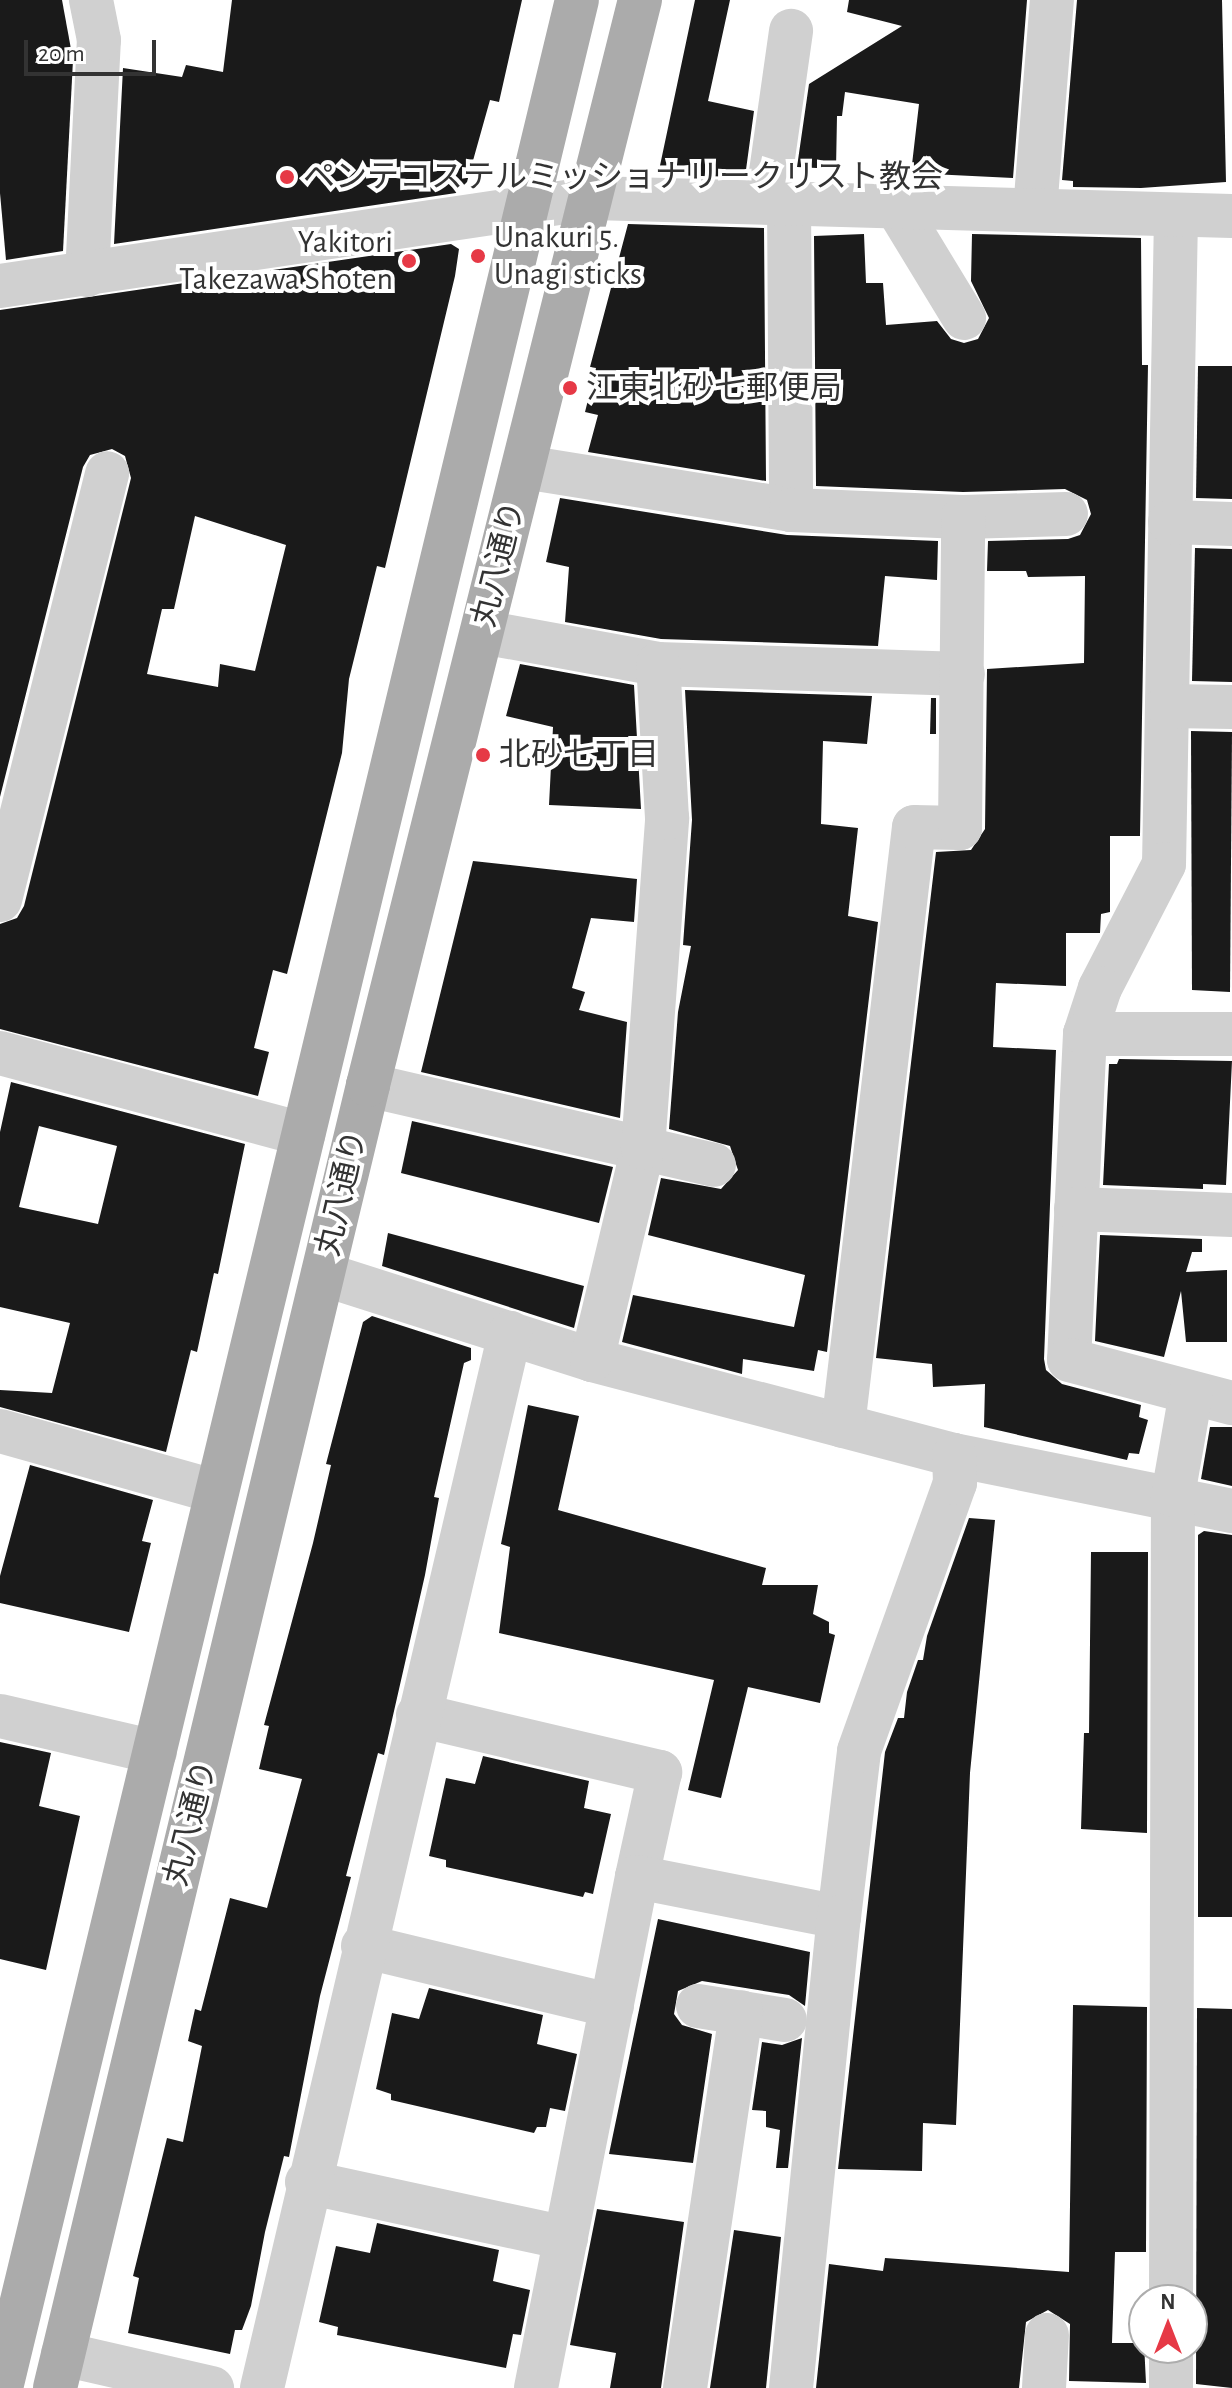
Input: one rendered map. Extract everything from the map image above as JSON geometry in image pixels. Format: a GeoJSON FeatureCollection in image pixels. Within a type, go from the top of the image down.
{"type":"FeatureCollection","features":[{"type":"Feature","properties":{"kind":"main road","name":"丸八通り"},"geometry":{"type":"LineString","coordinates":[[1,2388],[10,2303],[155,1752],[577,0]]}},
{"type":"Feature","properties":{"kind":"main road","name":"丸八通り"},"geometry":{"type":"LineString","coordinates":[[59,2371],[368,1085],[593,198],[640,0]]}},
{"type":"Feature","properties":{"kind":"street"},"geometry":{"type":"LineString","coordinates":[[87,275],[99,40],[91,0]]}},
{"type":"Feature","properties":{"kind":"street"},"geometry":{"type":"LineString","coordinates":[[1035,210],[1052,0]]}},
{"type":"Feature","properties":{"kind":"street"},"geometry":{"type":"LineString","coordinates":[[791,31],[778,201],[791,510]]}},
{"type":"Feature","properties":{"kind":"street"},"geometry":{"type":"LineString","coordinates":[[0,286],[593,198],[1232,216]]}},
{"type":"Feature","properties":{"kind":"street"},"geometry":{"type":"LineString","coordinates":[[896,206],[964,318]]}},
{"type":"Feature","properties":{"kind":"street"},"geometry":{"type":"LineString","coordinates":[[1171,2284],[1173,1495],[1212,1398],[1069,1360],[1085,1034],[1100,988],[1164,864],[1176,216]]}},
{"type":"Feature","properties":{"kind":"street"},"geometry":{"type":"LineString","coordinates":[[524,467],[791,510],[963,517],[1066,514]]}},
{"type":"Feature","properties":{"kind":"street"},"geometry":{"type":"LineString","coordinates":[[0,900],[107,473]]}},
{"type":"Feature","properties":{"kind":"street"},"geometry":{"type":"LineString","coordinates":[[843,1426],[914,827],[960,828],[963,517]]}},
{"type":"Feature","properties":{"kind":"street"},"geometry":{"type":"LineString","coordinates":[[1170,522],[1232,524]]}},
{"type":"Feature","properties":{"kind":"street"},"geometry":{"type":"LineString","coordinates":[[482,632],[658,664],[963,674]]}},
{"type":"Feature","properties":{"kind":"street"},"geometry":{"type":"LineString","coordinates":[[592,1360],[643,1148],[667,818],[658,664]]}},
{"type":"Feature","properties":{"kind":"street"},"geometry":{"type":"LineString","coordinates":[[1167,706],[1232,707]]}},
{"type":"Feature","properties":{"kind":"street"},"geometry":{"type":"LineString","coordinates":[[1085,1034],[1232,1034]]}},
{"type":"Feature","properties":{"kind":"street"},"geometry":{"type":"LineString","coordinates":[[0,1053],[303,1134]]}},
{"type":"Feature","properties":{"kind":"street"},"geometry":{"type":"LineString","coordinates":[[368,1085],[714,1165]]}},
{"type":"Feature","properties":{"kind":"street"},"geometry":{"type":"LineString","coordinates":[[1076,1209],[1232,1215]]}},
{"type":"Feature","properties":{"kind":"street"},"geometry":{"type":"LineString","coordinates":[[323,1274],[592,1360],[954,1455],[1173,1495],[1232,1511]]}},
{"type":"Feature","properties":{"kind":"street"},"geometry":{"type":"LineString","coordinates":[[262,2388],[307,2182],[510,1333]]}},
{"type":"Feature","properties":{"kind":"street"},"geometry":{"type":"LineString","coordinates":[[0,1431],[217,1492]]}},
{"type":"Feature","properties":{"kind":"street"},"geometry":{"type":"LineString","coordinates":[[791,2388],[859,1751],[955,1483],[954,1455]]}},
{"type":"Feature","properties":{"kind":"street"},"geometry":{"type":"LineString","coordinates":[[418,1715],[660,1772],[536,2388]]}},
{"type":"Feature","properties":{"kind":"street"},"geometry":{"type":"LineString","coordinates":[[0,1716],[155,1752]]}},
{"type":"Feature","properties":{"kind":"street"},"geometry":{"type":"LineString","coordinates":[[637,1877],[839,1917]]}},
{"type":"Feature","properties":{"kind":"street"},"geometry":{"type":"LineString","coordinates":[[363,1946],[612,2006]]}},
{"type":"Feature","properties":{"kind":"street"},"geometry":{"type":"LineString","coordinates":[[698,2006],[785,2020]]}},
{"type":"Feature","properties":{"kind":"street"},"geometry":{"type":"LineString","coordinates":[[685,2388],[741,2012]]}},
{"type":"Feature","properties":{"kind":"street"},"geometry":{"type":"LineString","coordinates":[[307,2182],[566,2238]]}},
{"type":"Feature","properties":{"kind":"street"},"geometry":{"type":"LineString","coordinates":[[1044,2388],[1047,2335]]}},
{"type":"Feature","properties":{"kind":"street"},"geometry":{"type":"LineString","coordinates":[[1171,2364],[1171,2388]]}},
{"type":"Feature","properties":{"kind":"street"},"geometry":{"type":"LineString","coordinates":[[59,2371],[212,2388]]}},
{"type":"Feature","properties":{"kind":"building"},"geometry":{"type":"Polygon","coordinates":[[[0,0],[62,0],[73,60],[63,251],[6,260],[0,193],[0,0]]]}},
{"type":"Feature","properties":{"kind":"building"},"geometry":{"type":"Polygon","coordinates":[[[232,0],[522,0],[499,102],[490,100],[467,182],[456,193],[114,244],[123,68],[182,77],[186,65],[223,72],[232,0]]]}},
{"type":"Feature","properties":{"kind":"building"},"geometry":{"type":"Polygon","coordinates":[[[695,0],[730,0],[708,101],[754,111],[745,177],[658,175],[695,0]]]}},
{"type":"Feature","properties":{"kind":"building"},"geometry":{"type":"Polygon","coordinates":[[[849,0],[1027,0],[1013,178],[911,173],[919,104],[845,92],[842,116],[837,116],[836,169],[797,167],[809,84],[902,26],[847,12],[849,0]]]}},
{"type":"Feature","properties":{"kind":"building"},"geometry":{"type":"Polygon","coordinates":[[[1077,0],[1222,0],[1226,182],[1141,188],[1073,187],[1073,181],[1062,180],[1077,0]]]}},
{"type":"Feature","properties":{"kind":"building"},"geometry":{"type":"Polygon","coordinates":[[[628,224],[764,228],[766,481],[588,452],[598,415],[585,412],[596,368],[590,367],[628,224]]]}},
{"type":"Feature","properties":{"kind":"building"},"geometry":{"type":"Polygon","coordinates":[[[864,234],[866,283],[883,283],[886,325],[937,321],[951,339],[964,343],[978,339],[989,318],[971,281],[972,234],[1141,238],[1142,365],[1148,365],[1140,836],[1110,836],[1110,912],[1101,914],[1100,933],[1066,933],[1066,986],[996,983],[993,1047],[1056,1050],[1044,1359],[1046,1370],[1062,1384],[1141,1405],[1139,1417],[1148,1420],[1139,1454],[1129,1453],[1127,1460],[984,1427],[985,1384],[933,1387],[932,1364],[876,1358],[936,852],[971,850],[985,829],[987,669],[1084,663],[1085,576],[1028,577],[1026,571],[987,571],[988,541],[1068,539],[1080,535],[1091,514],[1087,500],[1065,489],[963,492],[816,486],[814,236],[864,234]]]}},
{"type":"Feature","properties":{"kind":"building"},"geometry":{"type":"Polygon","coordinates":[[[451,244],[459,249],[385,568],[377,566],[349,679],[342,753],[287,974],[273,970],[254,1048],[269,1052],[258,1096],[0,1029],[0,924],[17,918],[24,906],[131,478],[125,456],[112,449],[90,455],[83,467],[0,797],[0,310],[451,244]],[[195,516],[174,609],[162,609],[147,674],[218,687],[220,664],[255,671],[286,545],[195,516]]]}},
{"type":"Feature","properties":{"kind":"building"},"geometry":{"type":"Polygon","coordinates":[[[1198,366],[1232,366],[1232,499],[1196,498],[1198,366]]]}},
{"type":"Feature","properties":{"kind":"building"},"geometry":{"type":"Polygon","coordinates":[[[560,498],[787,535],[938,541],[937,580],[885,576],[878,646],[661,639],[565,622],[569,567],[546,562],[560,498]]]}},
{"type":"Feature","properties":{"kind":"building"},"geometry":{"type":"Polygon","coordinates":[[[1195,548],[1232,549],[1232,682],[1192,681],[1195,548]]]}},
{"type":"Feature","properties":{"kind":"building"},"geometry":{"type":"Polygon","coordinates":[[[520,664],[634,685],[641,809],[549,805],[553,727],[506,716],[520,664]]]}},
{"type":"Feature","properties":{"kind":"building"},"geometry":{"type":"Polygon","coordinates":[[[685,690],[872,696],[867,744],[823,741],[821,824],[858,828],[848,916],[878,922],[827,1352],[818,1350],[814,1371],[743,1359],[742,1374],[622,1342],[633,1295],[794,1327],[805,1275],[648,1235],[661,1178],[721,1189],[738,1170],[730,1146],[669,1129],[678,1012],[691,946],[683,945],[692,820],[685,690]]]}},
{"type":"Feature","properties":{"kind":"building"},"geometry":{"type":"Polygon","coordinates":[[[931,698],[936,698],[936,734],[930,734],[931,698]]]}},
{"type":"Feature","properties":{"kind":"building"},"geometry":{"type":"Polygon","coordinates":[[[1191,731],[1232,732],[1230,992],[1192,990],[1191,731]]]}},
{"type":"Feature","properties":{"kind":"building"},"geometry":{"type":"Polygon","coordinates":[[[473,861],[637,879],[634,922],[591,918],[572,988],[585,992],[579,1010],[627,1022],[620,1118],[421,1072],[473,861]]]}},
{"type":"Feature","properties":{"kind":"building"},"geometry":{"type":"Polygon","coordinates":[[[1119,1059],[1232,1061],[1226,1185],[1203,1184],[1203,1189],[1103,1185],[1109,1064],[1117,1064],[1119,1059]]]}},
{"type":"Feature","properties":{"kind":"building"},"geometry":{"type":"Polygon","coordinates":[[[11,1082],[245,1144],[218,1274],[214,1273],[197,1352],[191,1350],[166,1452],[0,1407],[0,1390],[52,1393],[70,1323],[0,1307],[0,1132],[11,1082]],[[39,1126],[19,1207],[98,1224],[117,1146],[39,1126]]]}},
{"type":"Feature","properties":{"kind":"building"},"geometry":{"type":"Polygon","coordinates":[[[412,1121],[613,1167],[599,1223],[401,1173],[412,1121]]]}},
{"type":"Feature","properties":{"kind":"building"},"geometry":{"type":"Polygon","coordinates":[[[388,1233],[584,1286],[574,1328],[382,1266],[388,1233]]]}},
{"type":"Feature","properties":{"kind":"building"},"geometry":{"type":"Polygon","coordinates":[[[1100,1235],[1202,1239],[1202,1252],[1192,1252],[1186,1272],[1227,1270],[1227,1342],[1186,1342],[1181,1291],[1164,1357],[1095,1341],[1100,1235]]]}},
{"type":"Feature","properties":{"kind":"building"},"geometry":{"type":"Polygon","coordinates":[[[372,1316],[471,1348],[471,1360],[464,1363],[434,1497],[439,1498],[425,1575],[384,1755],[378,1753],[346,1876],[351,1877],[320,1996],[289,2157],[284,2156],[251,2306],[242,2330],[235,2330],[230,2354],[128,2333],[139,2278],[133,2276],[167,2138],[183,2142],[202,2046],[188,2041],[195,2009],[201,2011],[230,1898],[267,1908],[302,1779],[259,1769],[269,1726],[264,1725],[313,1543],[331,1465],[326,1464],[363,1322],[372,1316]]]}},
{"type":"Feature","properties":{"kind":"building"},"geometry":{"type":"Polygon","coordinates":[[[528,1405],[579,1416],[558,1510],[766,1568],[762,1585],[818,1585],[813,1614],[829,1622],[829,1633],[835,1635],[820,1703],[748,1687],[721,1798],[688,1790],[714,1680],[499,1633],[510,1547],[501,1544],[528,1405]]]}},
{"type":"Feature","properties":{"kind":"building"},"geometry":{"type":"Polygon","coordinates":[[[1210,1427],[1232,1427],[1232,1486],[1201,1479],[1210,1427]]]}},
{"type":"Feature","properties":{"kind":"building"},"geometry":{"type":"Polygon","coordinates":[[[30,1465],[153,1500],[142,1541],[151,1543],[129,1632],[0,1603],[0,1576],[30,1465]]]}},
{"type":"Feature","properties":{"kind":"building"},"geometry":{"type":"Polygon","coordinates":[[[969,1518],[995,1520],[970,1773],[956,2125],[923,2123],[922,2171],[838,2169],[885,1752],[898,1718],[904,1718],[907,1692],[918,1660],[923,1660],[927,1636],[969,1518]]]}},
{"type":"Feature","properties":{"kind":"building"},"geometry":{"type":"Polygon","coordinates":[[[1204,1531],[1232,1535],[1232,1917],[1198,1917],[1198,1535],[1204,1531]]]}},
{"type":"Feature","properties":{"kind":"building"},"geometry":{"type":"Polygon","coordinates":[[[1091,1552],[1148,1552],[1147,1833],[1081,1829],[1084,1733],[1089,1733],[1091,1552]]]}},
{"type":"Feature","properties":{"kind":"building"},"geometry":{"type":"Polygon","coordinates":[[[0,1742],[51,1753],[39,1806],[80,1816],[46,1970],[0,1959],[0,1742]]]}},
{"type":"Feature","properties":{"kind":"building"},"geometry":{"type":"Polygon","coordinates":[[[483,1756],[589,1781],[584,1808],[611,1814],[593,1894],[585,1892],[583,1897],[446,1867],[446,1860],[429,1856],[446,1778],[475,1784],[483,1756]]]}},
{"type":"Feature","properties":{"kind":"building"},"geometry":{"type":"Polygon","coordinates":[[[658,1919],[810,1952],[805,2006],[789,1995],[702,1981],[678,1991],[674,2014],[682,2025],[712,2034],[693,2163],[609,2154],[658,1919]]]}},
{"type":"Feature","properties":{"kind":"building"},"geometry":{"type":"Polygon","coordinates":[[[429,1988],[543,2015],[537,2044],[577,2054],[565,2111],[550,2108],[546,2127],[537,2127],[534,2133],[391,2100],[391,2094],[376,2089],[392,2013],[419,2019],[429,1988]]]}},
{"type":"Feature","properties":{"kind":"building"},"geometry":{"type":"Polygon","coordinates":[[[1073,2005],[1147,2007],[1146,2252],[1115,2252],[1112,2343],[1128,2343],[1128,2364],[1145,2364],[1146,2383],[1069,2381],[1070,2324],[1048,2310],[1026,2322],[1019,2388],[816,2388],[829,2264],[883,2271],[885,2258],[1069,2272],[1073,2005]]]}},
{"type":"Feature","properties":{"kind":"building"},"geometry":{"type":"Polygon","coordinates":[[[1197,2008],[1232,2009],[1232,2388],[1196,2384],[1196,2364],[1208,2364],[1208,2284],[1196,2284],[1197,2008]]]}},
{"type":"Feature","properties":{"kind":"building"},"geometry":{"type":"Polygon","coordinates":[[[802,2038],[788,2168],[776,2168],[780,2130],[766,2127],[766,2111],[752,2110],[762,2042],[782,2045],[802,2038]]]}},
{"type":"Feature","properties":{"kind":"building"},"geometry":{"type":"Polygon","coordinates":[[[597,2209],[684,2222],[661,2388],[610,2388],[616,2353],[570,2345],[597,2209]]]}},
{"type":"Feature","properties":{"kind":"building"},"geometry":{"type":"Polygon","coordinates":[[[377,2223],[499,2250],[493,2281],[530,2290],[521,2335],[513,2334],[506,2368],[337,2335],[338,2327],[319,2322],[336,2246],[370,2253],[377,2223]]]}},
{"type":"Feature","properties":{"kind":"building"},"geometry":{"type":"Polygon","coordinates":[[[734,2230],[781,2237],[766,2388],[710,2388],[734,2230]]]}},
{"type":"Feature","properties":{"kind":"place","name":"ペンテコステルミッショナリークリスト教会"},"geometry":{"type":"Point","coordinates":[287,177]}},
{"type":"Feature","properties":{"kind":"place","name":"Unakuri 5. Unagi sticks"},"geometry":{"type":"Point","coordinates":[478,256]}},
{"type":"Feature","properties":{"kind":"place","name":"Yakitori Takezawa Shoten"},"geometry":{"type":"Point","coordinates":[409,261]}},
{"type":"Feature","properties":{"kind":"place","name":"江東北砂七郵便局"},"geometry":{"type":"Point","coordinates":[570,388]}},
{"type":"Feature","properties":{"kind":"place","name":"北砂七丁目"},"geometry":{"type":"Point","coordinates":[483,755]}}]}
